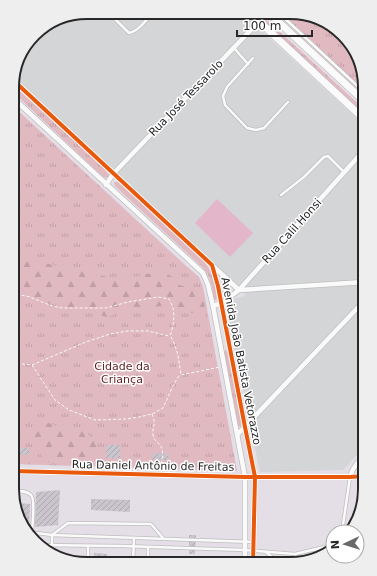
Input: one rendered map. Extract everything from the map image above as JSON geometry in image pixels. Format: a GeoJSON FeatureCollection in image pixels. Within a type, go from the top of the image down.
{"type":"FeatureCollection","features":[{"type":"Feature","properties":{"kind":"main road"},"geometry":{"type":"LineString","coordinates":[[256,19],[358,114]]}},
{"type":"Feature","properties":{"kind":"main road"},"geometry":{"type":"LineString","coordinates":[[275,19],[358,96]]}},
{"type":"Feature","properties":{"kind":"street","name":"Rua José Tessarolo"},"geometry":{"type":"LineString","coordinates":[[106,185],[113,174],[262,19]]}},
{"type":"Feature","properties":{"kind":"street","name":"Avenida João Batista Vetorazzo"},"geometry":{"type":"LineString","coordinates":[[19,86],[212,265],[222,303],[255,477],[254,557]]}},
{"type":"Feature","properties":{"kind":"street","name":"Avenida João Batista Vetorazzo"},"geometry":{"type":"LineString","coordinates":[[19,104],[203,273],[208,285],[213,306],[245,477],[245,557]]}},
{"type":"Feature","properties":{"kind":"street","name":"Rua Calil Honsi"},"geometry":{"type":"LineString","coordinates":[[213,306],[222,303],[239,290],[358,157]]}},
{"type":"Feature","properties":{"kind":"street"},"geometry":{"type":"LineString","coordinates":[[212,265],[239,290],[358,282]]}},
{"type":"Feature","properties":{"kind":"street"},"geometry":{"type":"LineString","coordinates":[[238,434],[358,307]]}},
{"type":"Feature","properties":{"kind":"street"},"geometry":{"type":"LineString","coordinates":[[221,349],[230,347]]}},
{"type":"Feature","properties":{"kind":"street"},"geometry":{"type":"LineString","coordinates":[[350,477],[354,466],[358,462]]}},
{"type":"Feature","properties":{"kind":"street","name":"Rua Daniel Antônio de Freitas"},"geometry":{"type":"LineString","coordinates":[[19,471],[245,477],[358,476]]}},
{"type":"Feature","properties":{"kind":"lane"},"geometry":{"type":"LineString","coordinates":[[115,19],[130,33],[137,30],[147,19]]}},
{"type":"Feature","properties":{"kind":"lane"},"geometry":{"type":"LineString","coordinates":[[285,19],[358,86]]}},
{"type":"Feature","properties":{"kind":"lane"},"geometry":{"type":"LineString","coordinates":[[234,48],[248,64]]}},
{"type":"Feature","properties":{"kind":"lane"},"geometry":{"type":"LineString","coordinates":[[253,58],[227,87],[224,96],[225,105],[247,128],[256,130],[264,128],[288,102]]}},
{"type":"Feature","properties":{"kind":"lane"},"geometry":{"type":"LineString","coordinates":[[281,195],[304,177],[326,156],[328,156],[345,172]]}},
{"type":"Feature","properties":{"kind":"lane"},"geometry":{"type":"LineString","coordinates":[[343,524],[350,477]]}},
{"type":"Feature","properties":{"kind":"lane"},"geometry":{"type":"LineString","coordinates":[[19,491],[31,494],[33,500],[31,527]]}},
{"type":"Feature","properties":{"kind":"lane"},"geometry":{"type":"LineString","coordinates":[[52,535],[68,523],[151,524],[163,539]]}},
{"type":"Feature","properties":{"kind":"lane"},"geometry":{"type":"LineString","coordinates":[[35,533],[52,535],[254,542]]}},
{"type":"Feature","properties":{"kind":"lane"},"geometry":{"type":"LineString","coordinates":[[52,535],[52,546],[245,550],[295,554],[325,547]]}},
{"type":"Feature","properties":{"kind":"lane"},"geometry":{"type":"LineString","coordinates":[[133,557],[134,538]]}},
{"type":"Feature","properties":{"kind":"lane"},"geometry":{"type":"LineString","coordinates":[[88,546],[88,557]]}},
{"type":"Feature","properties":{"kind":"lane"},"geometry":{"type":"LineString","coordinates":[[148,547],[148,557]]}},
{"type":"Feature","properties":{"kind":"lane"},"geometry":{"type":"LineString","coordinates":[[265,551],[272,557]]}},
{"type":"Feature","properties":{"kind":"path"},"geometry":{"type":"LineString","coordinates":[[19,295],[62,308],[106,308],[128,302],[158,297],[169,299],[173,308],[174,322],[170,336]]}},
{"type":"Feature","properties":{"kind":"path"},"geometry":{"type":"LineString","coordinates":[[19,364],[32,366],[86,342],[110,334],[148,330],[170,336]]}},
{"type":"Feature","properties":{"kind":"path"},"geometry":{"type":"LineString","coordinates":[[170,336],[176,346],[181,375]]}},
{"type":"Feature","properties":{"kind":"path"},"geometry":{"type":"LineString","coordinates":[[32,366],[55,400],[69,410],[95,420],[127,419],[152,414],[163,408],[178,377],[181,375],[224,366]]}},
{"type":"Feature","properties":{"kind":"path"},"geometry":{"type":"LineString","coordinates":[[152,414],[155,420],[153,434],[154,440],[160,445],[162,450],[161,475]]}},
{"type":"Feature","properties":{"kind":"shaded area"},"geometry":{"type":"Polygon","coordinates":[[[87,19],[249,19],[358,120],[358,454],[343,470],[260,472],[226,307],[232,300],[246,295],[20,82],[23,65],[28,53],[49,30],[74,20],[87,19]]]}},
{"type":"Feature","properties":{"kind":"shaded area"},"geometry":{"type":"Polygon","coordinates":[[[217,199],[253,233],[230,257],[195,223],[217,199]]]}},
{"type":"Feature","properties":{"kind":"green space"},"geometry":{"type":"Polygon","coordinates":[[[282,19],[308,21],[324,28],[338,39],[349,53],[353,61],[357,74],[358,89],[282,19]]]}},
{"type":"Feature","properties":{"kind":"green space"},"geometry":{"type":"Polygon","coordinates":[[[268,21],[358,104],[358,110],[264,22],[268,21]]]}},
{"type":"Feature","properties":{"kind":"green space"},"geometry":{"type":"Polygon","coordinates":[[[19,90],[103,167],[109,175],[106,178],[102,176],[19,98],[19,90]]]}},
{"type":"Feature","properties":{"kind":"green space","name":"Cidade da Criança"},"geometry":{"type":"Polygon","coordinates":[[[19,112],[199,277],[203,287],[237,471],[19,464],[19,112]]]}},
{"type":"Feature","properties":{"kind":"green space"},"geometry":{"type":"Polygon","coordinates":[[[114,182],[118,182],[204,261],[212,275],[217,299],[214,299],[212,286],[206,271],[115,186],[114,182]]]}},
{"type":"Feature","properties":{"kind":"green space"},"geometry":{"type":"Polygon","coordinates":[[[19,258],[121,280],[160,271],[173,277],[179,285],[201,291],[206,312],[189,313],[162,306],[126,310],[107,317],[58,305],[20,299],[19,258]]]}},
{"type":"Feature","properties":{"kind":"green space"},"geometry":{"type":"Polygon","coordinates":[[[225,350],[227,351],[242,424],[240,427],[238,425],[224,352],[225,350]]]}},
{"type":"Feature","properties":{"kind":"green space"},"geometry":{"type":"Polygon","coordinates":[[[19,393],[23,399],[19,409],[19,393]]]}},
{"type":"Feature","properties":{"kind":"green space"},"geometry":{"type":"Polygon","coordinates":[[[46,422],[64,429],[82,429],[93,439],[101,456],[80,463],[46,462],[31,441],[37,426],[46,422]]]}},
{"type":"Feature","properties":{"kind":"building"},"geometry":{"type":"Polygon","coordinates":[[[106,445],[120,445],[120,458],[106,458],[106,445]]]}},
{"type":"Feature","properties":{"kind":"building"},"geometry":{"type":"Polygon","coordinates":[[[20,448],[29,448],[29,455],[20,454],[20,448]]]}},
{"type":"Feature","properties":{"kind":"building"},"geometry":{"type":"Polygon","coordinates":[[[153,453],[168,454],[168,460],[152,460],[153,453]]]}},
{"type":"Feature","properties":{"kind":"building"},"geometry":{"type":"Polygon","coordinates":[[[60,490],[58,525],[35,527],[36,492],[60,490]]]}},
{"type":"Feature","properties":{"kind":"building"},"geometry":{"type":"Polygon","coordinates":[[[91,499],[130,500],[130,512],[91,510],[91,499]]]}},
{"type":"Feature","properties":{"kind":"building"},"geometry":{"type":"Polygon","coordinates":[[[20,503],[30,504],[29,525],[20,503]]]}},
{"type":"Feature","properties":{"kind":"building"},"geometry":{"type":"Polygon","coordinates":[[[189,535],[196,535],[195,554],[189,554],[189,535]]]}},
{"type":"Feature","properties":{"kind":"building"},"geometry":{"type":"Polygon","coordinates":[[[94,553],[107,554],[107,557],[94,557],[94,553]]]}},
{"type":"Feature","properties":{"kind":"cycle path"},"geometry":{"type":"LineString","coordinates":[[19,86],[212,265],[218,286],[255,477],[253,557]]}},
{"type":"Feature","properties":{"kind":"cycle path"},"geometry":{"type":"LineString","coordinates":[[19,471],[245,477],[358,476]]}}]}
